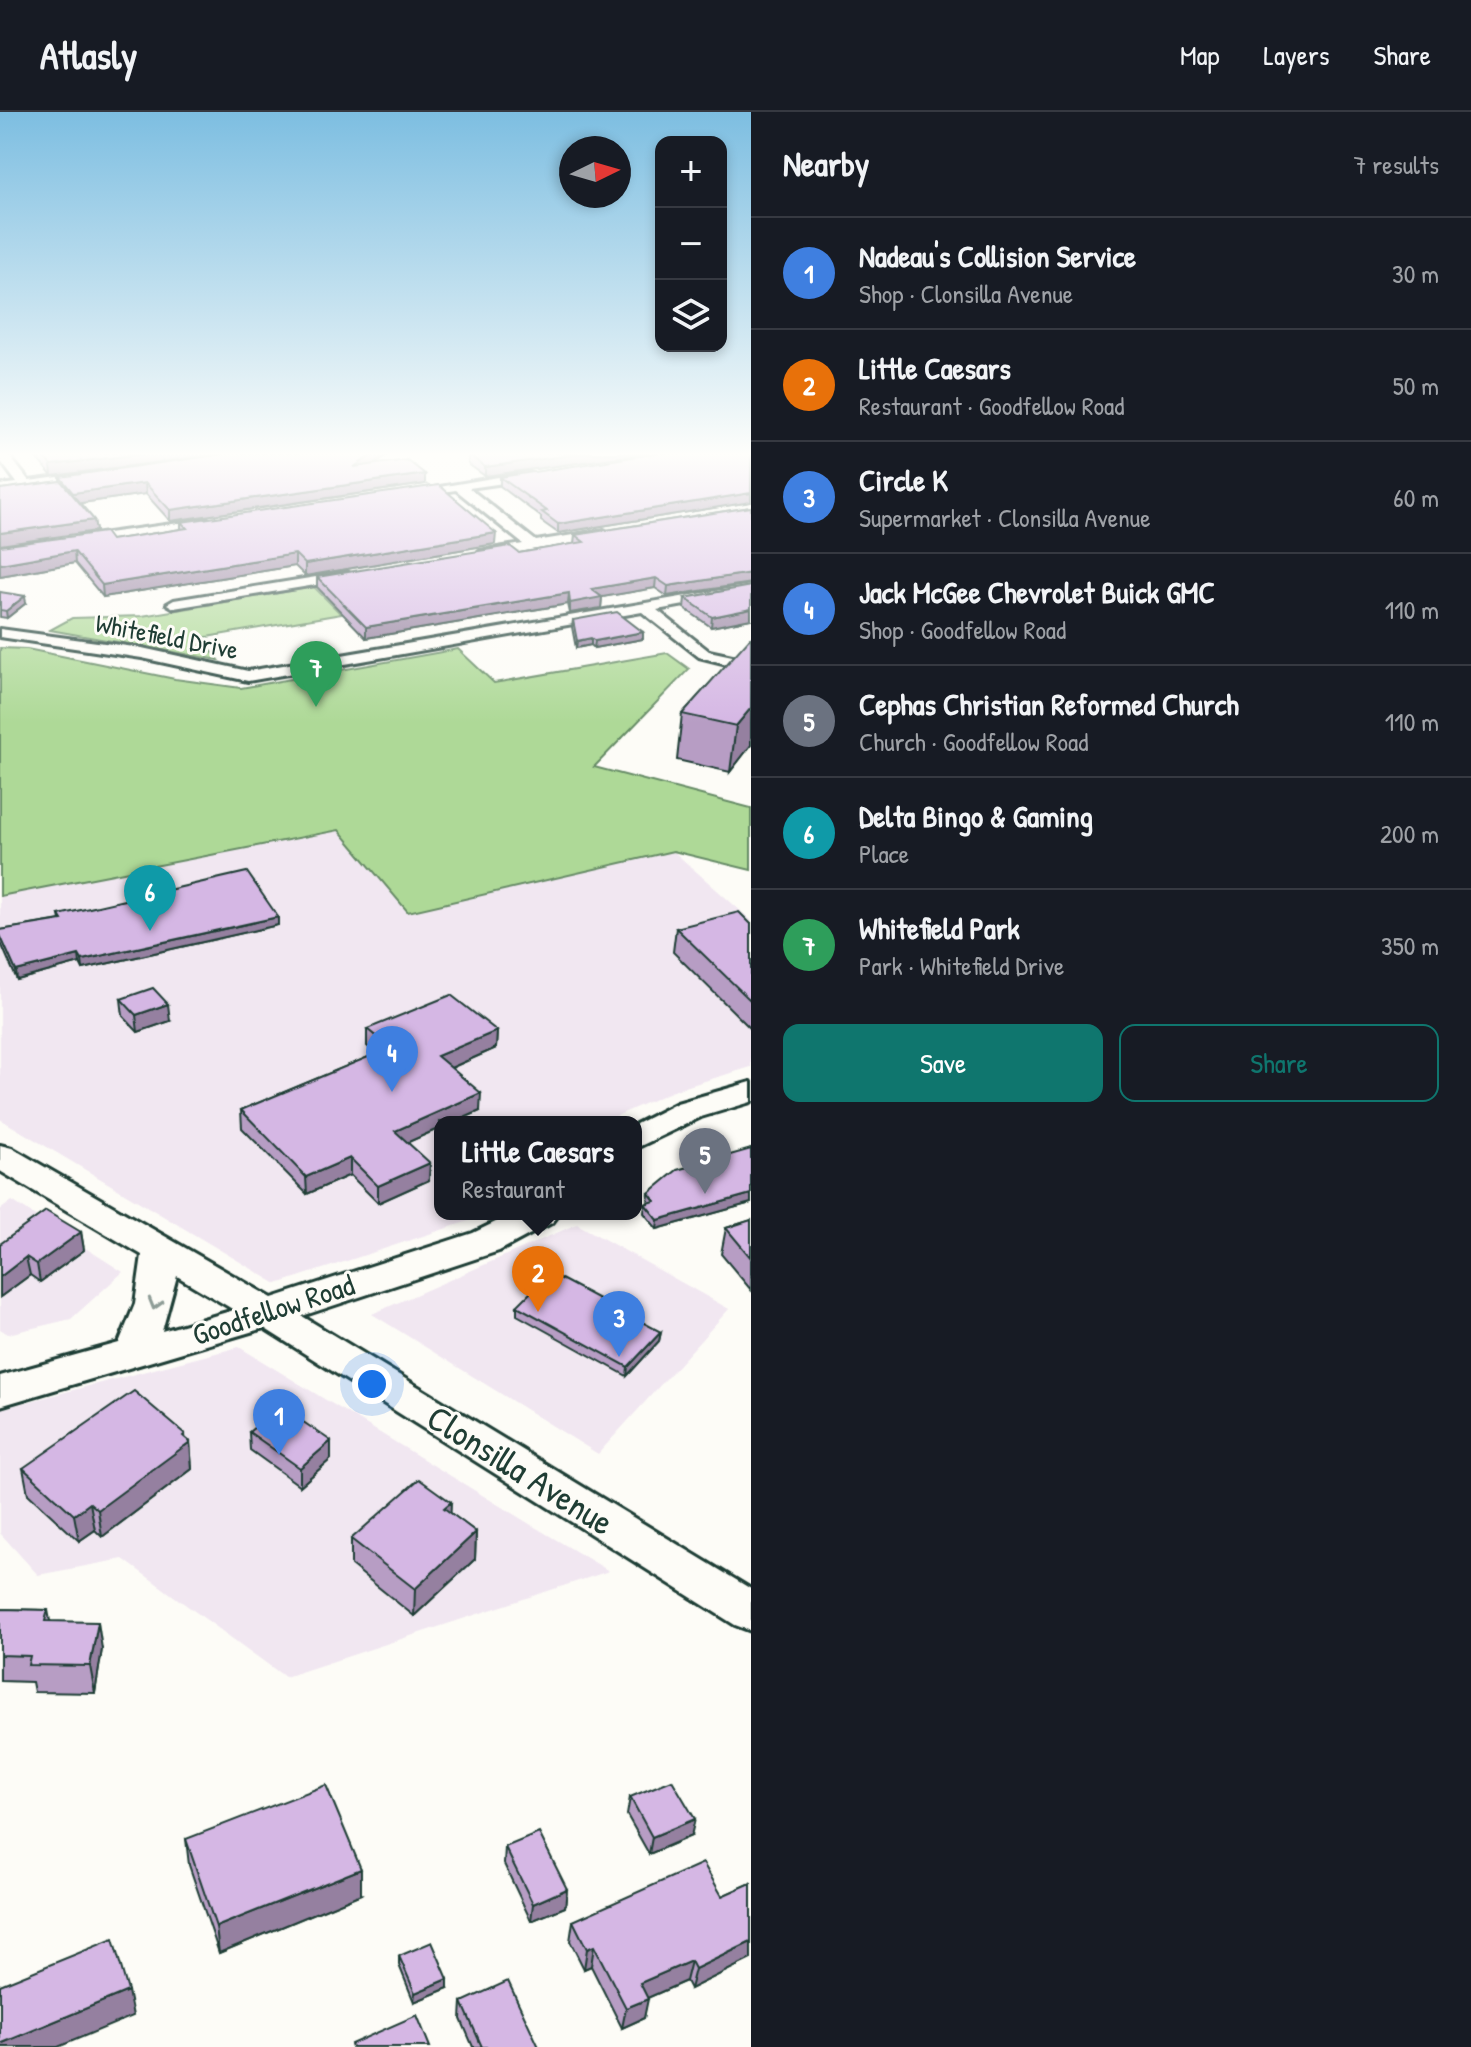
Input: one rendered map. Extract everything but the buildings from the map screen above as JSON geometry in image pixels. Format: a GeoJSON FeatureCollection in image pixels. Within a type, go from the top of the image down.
{"type":"FeatureCollection","features":[{"type":"Feature","properties":{"kind":"main road"},"geometry":{"type":"LineString","coordinates":[[642,1134],[689,1110],[751,1092]]}},
{"type":"Feature","properties":{"kind":"main road","name":"Clonsilla Avenue"},"geometry":{"type":"LineString","coordinates":[[0,1156],[265,1311],[751,1612]]}},
{"type":"Feature","properties":{"kind":"main road","name":"Goodfellow Road"},"geometry":{"type":"LineString","coordinates":[[0,1391],[133,1353],[486,1242],[529,1220]]}},
{"type":"Feature","properties":{"kind":"main road"},"geometry":{"type":"LineString","coordinates":[[133,1353],[154,1312],[159,1289],[160,1252]]}},
{"type":"Feature","properties":{"kind":"street"},"geometry":{"type":"LineString","coordinates":[[531,543],[534,546]]}},
{"type":"Feature","properties":{"kind":"street"},"geometry":{"type":"LineString","coordinates":[[472,556],[550,543]]}},
{"type":"Feature","properties":{"kind":"street"},"geometry":{"type":"LineString","coordinates":[[174,604],[365,573]]}},
{"type":"Feature","properties":{"kind":"street","name":"Whitefield Drive"},"geometry":{"type":"LineString","coordinates":[[0,633],[142,653],[248,676],[751,589]]}},
{"type":"Feature","properties":{"kind":"street"},"geometry":{"type":"LineString","coordinates":[[643,606],[704,654],[751,665]]}},
{"type":"Feature","properties":{"kind":"shaded area"},"geometry":{"type":"Polygon","coordinates":[[[340,830],[408,912],[673,851],[751,920],[751,1067],[675,1090],[616,1116],[434,1116],[434,1220],[472,1220],[277,1284],[0,1119],[0,896],[340,830]]]}},
{"type":"Feature","properties":{"kind":"shaded area"},"geometry":{"type":"Polygon","coordinates":[[[12,1201],[123,1272],[71,1319],[8,1334],[0,1329],[0,1210],[12,1201]]]}},
{"type":"Feature","properties":{"kind":"shaded area"},"geometry":{"type":"Polygon","coordinates":[[[577,1224],[729,1309],[598,1454],[372,1314],[577,1224]]]}},
{"type":"Feature","properties":{"kind":"shaded area"},"geometry":{"type":"Polygon","coordinates":[[[239,1347],[609,1571],[285,1677],[123,1559],[38,1575],[0,1533],[0,1409],[239,1347]]]}},
{"type":"Feature","properties":{"kind":"green space"},"geometry":{"type":"Polygon","coordinates":[[[314,587],[341,614],[201,638],[219,660],[50,630],[72,618],[142,616],[314,587]]]}},
{"type":"Feature","properties":{"kind":"green space"},"geometry":{"type":"Polygon","coordinates":[[[0,648],[27,649],[175,679],[241,688],[458,649],[494,683],[667,653],[689,669],[594,767],[751,808],[751,870],[673,851],[408,912],[339,830],[0,896],[0,648]]]}},
{"type":"Feature","properties":{"kind":"place","name":"Whitefield Park"},"geometry":{"type":"Point","coordinates":[316,707]}},
{"type":"Feature","properties":{"kind":"place","name":"Delta Bingo & Gaming"},"geometry":{"type":"Point","coordinates":[150,931]}},
{"type":"Feature","properties":{"kind":"place","name":"Jack McGee Chevrolet Buick GMC"},"geometry":{"type":"Point","coordinates":[392,1092]}},
{"type":"Feature","properties":{"kind":"place","name":"Cephas Christian Reformed Church"},"geometry":{"type":"Point","coordinates":[705,1194]}},
{"type":"Feature","properties":{"kind":"place","name":"Little Caesars"},"geometry":{"type":"Point","coordinates":[538,1312]}},
{"type":"Feature","properties":{"kind":"place","name":"Circle K"},"geometry":{"type":"Point","coordinates":[619,1357]}},
{"type":"Feature","properties":{"kind":"place","name":"Nadeau's Collision Service"},"geometry":{"type":"Point","coordinates":[279,1455]}}]}
